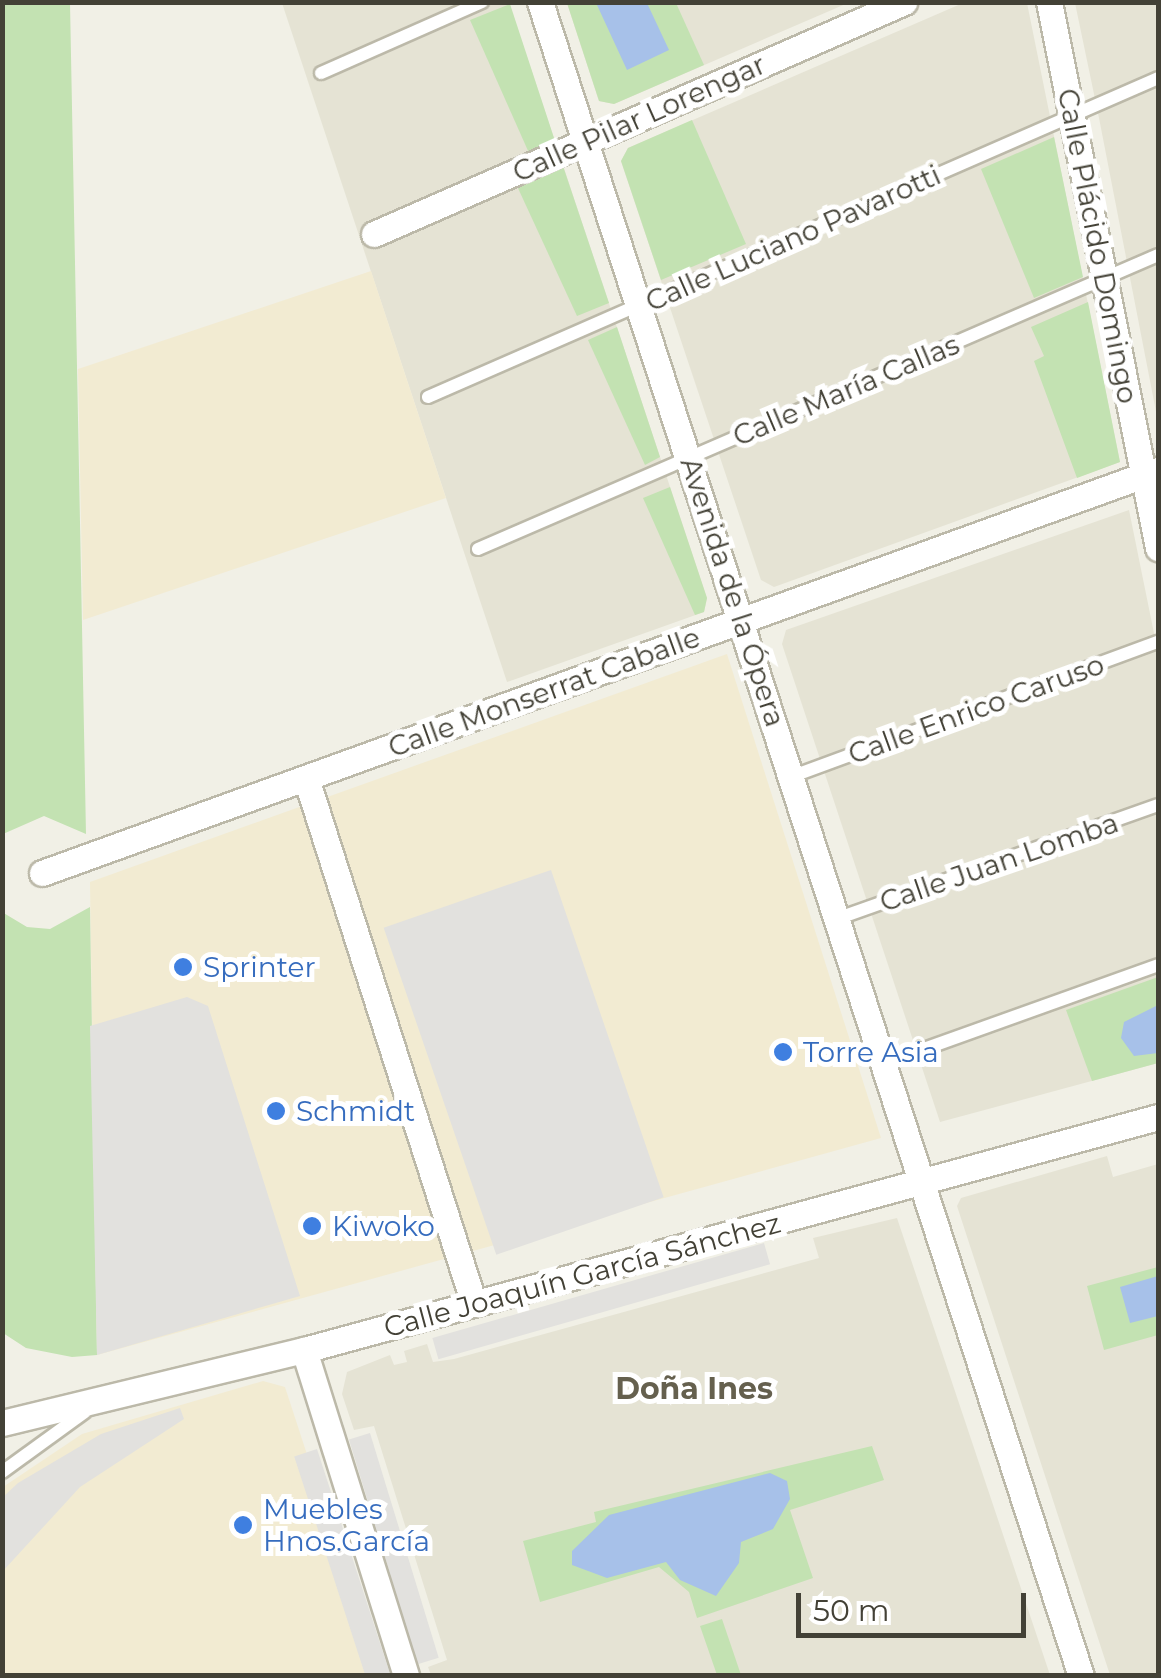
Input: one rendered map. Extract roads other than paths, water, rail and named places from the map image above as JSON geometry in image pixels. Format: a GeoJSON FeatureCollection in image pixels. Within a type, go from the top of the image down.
{"type":"FeatureCollection","features":[{"type":"Feature","properties":{"kind":"street","name":"Avenida de la Ópera"},"geometry":{"type":"LineString","coordinates":[[540,2],[743,620],[1081,1676]]}},
{"type":"Feature","properties":{"kind":"street","name":"Calle Pilar Lorengar"},"geometry":{"type":"LineString","coordinates":[[374,234],[904,2]]}},
{"type":"Feature","properties":{"kind":"street","name":"Calle Plácido Domingo"},"geometry":{"type":"LineString","coordinates":[[1049,2],[1105,279],[1151,473],[1158,548]]}},
{"type":"Feature","properties":{"kind":"street","name":"Calle Monserrat Caballe"},"geometry":{"type":"LineString","coordinates":[[42,873],[1151,473]]}},
{"type":"Feature","properties":{"kind":"street"},"geometry":{"type":"LineString","coordinates":[[306,778],[474,1304]]}},
{"type":"Feature","properties":{"kind":"street","name":"Calle Joaquín García Sánchez"},"geometry":{"type":"LineString","coordinates":[[2,1423],[304,1350],[1158,1117]]}},
{"type":"Feature","properties":{"kind":"street"},"geometry":{"type":"LineString","coordinates":[[304,1350],[406,1676]]}},
{"type":"Feature","properties":{"kind":"lane"},"geometry":{"type":"LineString","coordinates":[[321,73],[482,2]]}},
{"type":"Feature","properties":{"kind":"lane","name":"Calle Luciano Pavarotti"},"geometry":{"type":"LineString","coordinates":[[428,398],[1158,78]]}},
{"type":"Feature","properties":{"kind":"lane","name":"Calle María Callas"},"geometry":{"type":"LineString","coordinates":[[478,549],[1158,256]]}},
{"type":"Feature","properties":{"kind":"lane","name":"Calle Enrico Caruso"},"geometry":{"type":"LineString","coordinates":[[793,776],[1158,642]]}},
{"type":"Feature","properties":{"kind":"lane","name":"Calle Juan Lomba"},"geometry":{"type":"LineString","coordinates":[[839,918],[1158,805]]}},
{"type":"Feature","properties":{"kind":"lane"},"geometry":{"type":"LineString","coordinates":[[885,1063],[1158,965]]}},
{"type":"Feature","properties":{"kind":"lane"},"geometry":{"type":"LineString","coordinates":[[2,1472],[113,1395]]}},
{"type":"Feature","properties":{"kind":"water"},"geometry":{"type":"Polygon","coordinates":[[[647,3],[669,50],[627,70],[597,5],[647,3]]]}},
{"type":"Feature","properties":{"kind":"water"},"geometry":{"type":"Polygon","coordinates":[[[1158,1005],[1158,1053],[1134,1056],[1121,1038],[1124,1022],[1158,1005]]]}},
{"type":"Feature","properties":{"kind":"water"},"geometry":{"type":"Polygon","coordinates":[[[1158,1276],[1158,1316],[1130,1323],[1120,1287],[1158,1276]]]}},
{"type":"Feature","properties":{"kind":"water"},"geometry":{"type":"Polygon","coordinates":[[[770,1473],[787,1481],[790,1499],[773,1529],[741,1542],[739,1563],[716,1596],[680,1580],[666,1562],[607,1578],[572,1565],[572,1551],[609,1515],[770,1473]]]}},
{"type":"Feature","properties":{"kind":"place","name":"Sprinter"},"geometry":{"type":"Point","coordinates":[183,967]}},
{"type":"Feature","properties":{"kind":"place","name":"Torre Asia"},"geometry":{"type":"Point","coordinates":[783,1052]}},
{"type":"Feature","properties":{"kind":"place","name":"Schmidt"},"geometry":{"type":"Point","coordinates":[276,1111]}},
{"type":"Feature","properties":{"kind":"place","name":"Kiwoko"},"geometry":{"type":"Point","coordinates":[312,1226]}},
{"type":"Feature","properties":{"kind":"place","name":"Muebles Hnos.García"},"geometry":{"type":"Point","coordinates":[243,1525]}},
{"type":"Feature","properties":{"kind":"district","name":"Doña Ines"},"geometry":{"type":"Point","coordinates":[694,1389]}}]}
